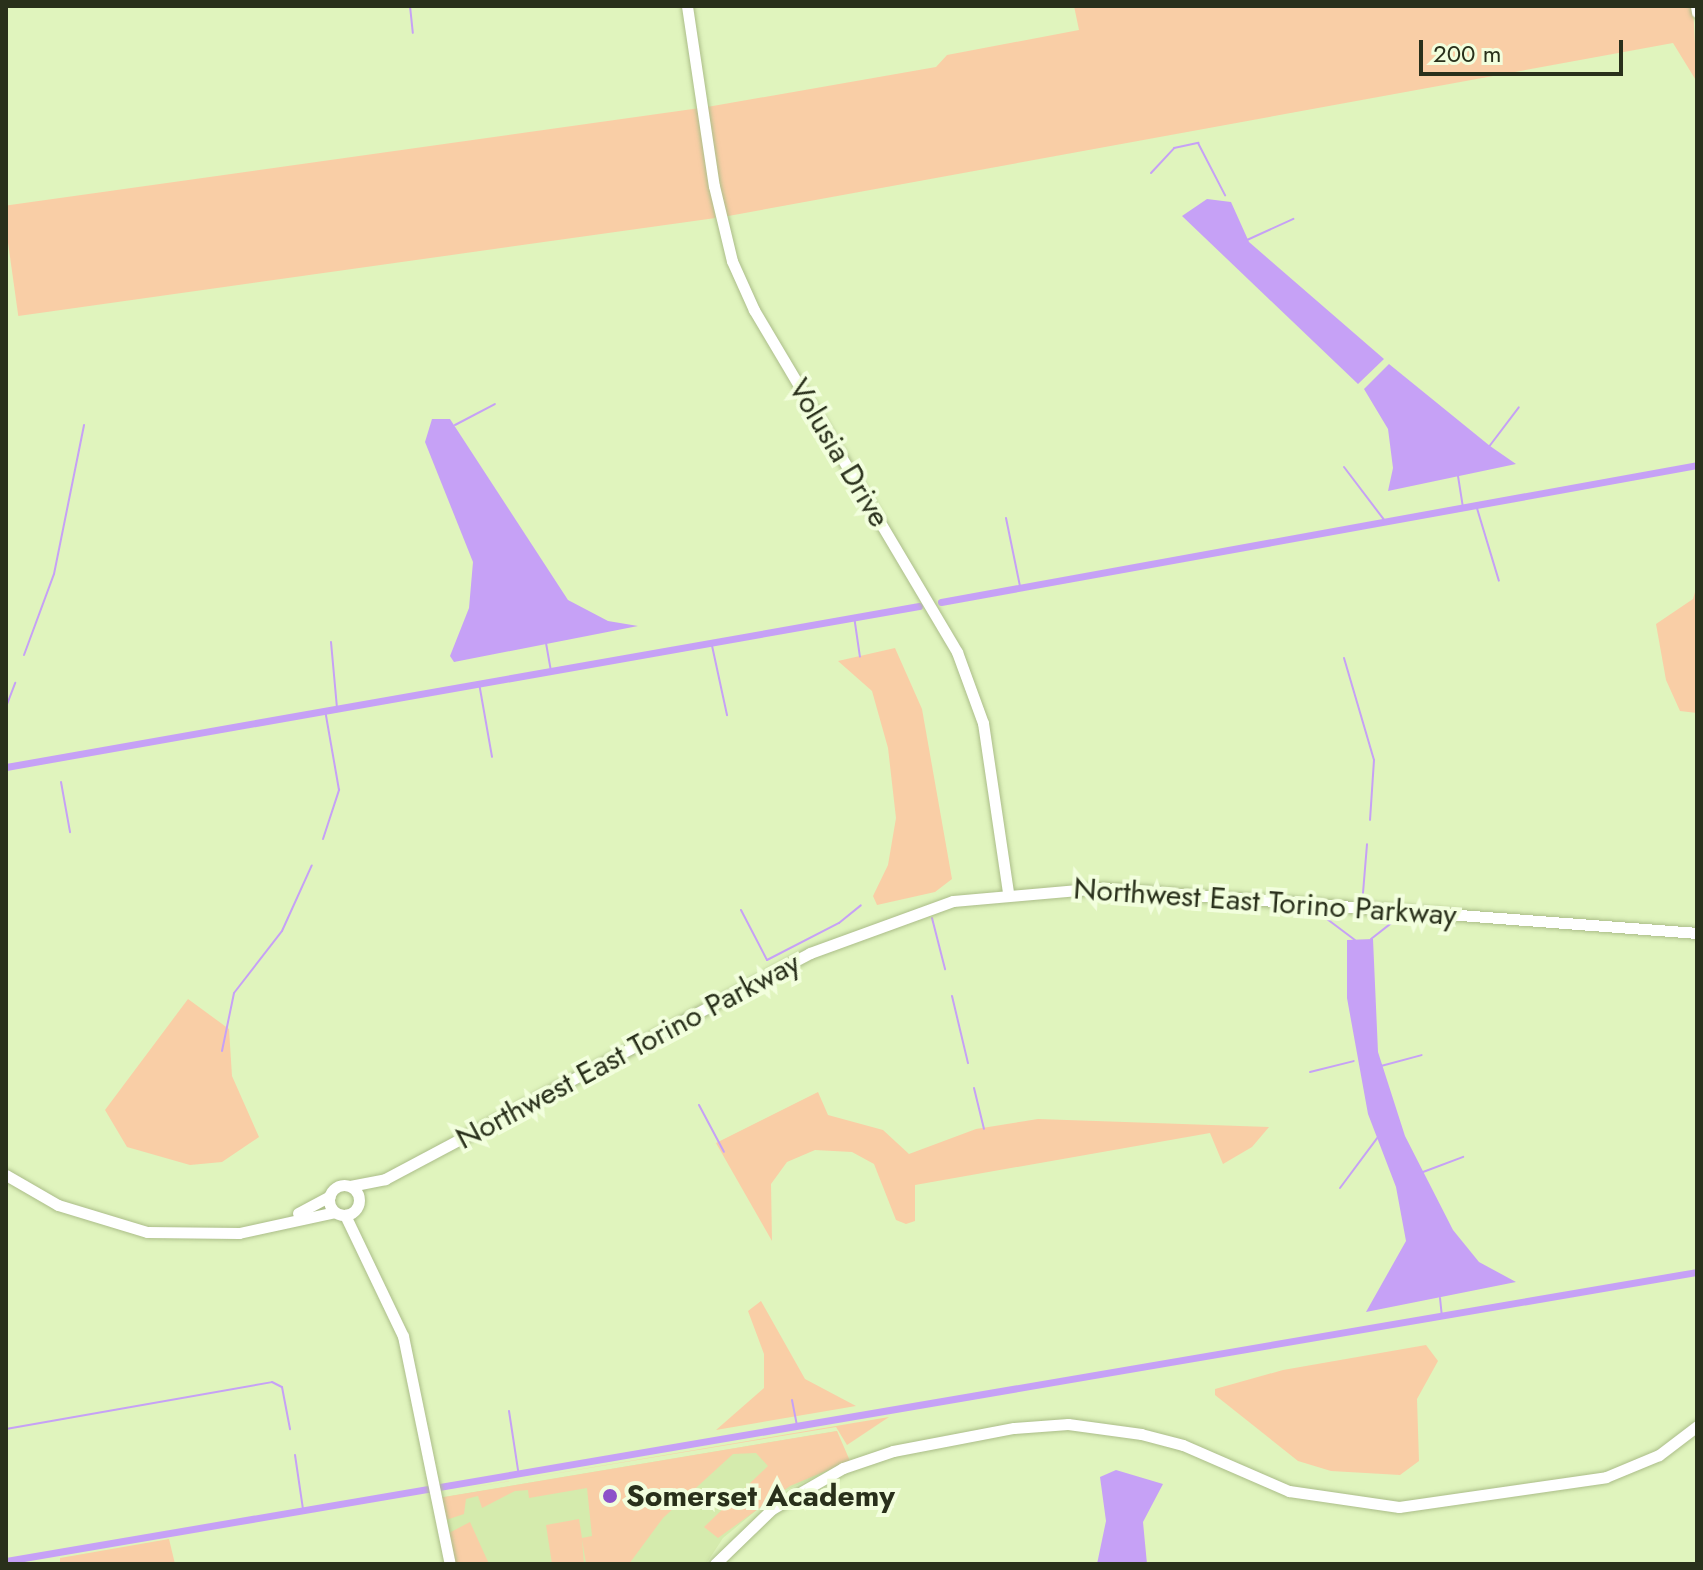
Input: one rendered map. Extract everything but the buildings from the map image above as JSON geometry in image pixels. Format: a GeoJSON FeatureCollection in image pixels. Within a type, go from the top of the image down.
{"type":"FeatureCollection","features":[{"type":"Feature","properties":{"kind":"street","name":"Volusia Drive"},"geometry":{"type":"LineString","coordinates":[[687,6],[714,186],[732,261],[754,310],[957,652],[983,723],[1008,893]]}},
{"type":"Feature","properties":{"kind":"street","name":"Northwest East Torino Parkway"},"geometry":{"type":"LineString","coordinates":[[415,1164],[810,953],[953,901],[1008,893],[1103,888],[1697,933]]}},
{"type":"Feature","properties":{"kind":"street"},"geometry":{"type":"LineString","coordinates":[[269,1227],[350,1186],[372,1184],[415,1164]]}},
{"type":"Feature","properties":{"kind":"street"},"geometry":{"type":"LineString","coordinates":[[6,1175],[58,1205],[147,1232],[183,1235],[269,1227],[340,1213],[415,1164]]}},
{"type":"Feature","properties":{"kind":"street"},"geometry":{"type":"LineString","coordinates":[[350,1186],[358,1203],[376,1274],[406,1348],[435,1507],[450,1564]]}},
{"type":"Feature","properties":{"kind":"street"},"geometry":{"type":"LineString","coordinates":[[330,1196],[376,1274]]}},
{"type":"Feature","properties":{"kind":"street"},"geometry":{"type":"LineString","coordinates":[[715,1564],[772,1509],[843,1468],[893,1451],[1014,1428],[1068,1424],[1141,1434],[1183,1445],[1289,1491],[1399,1507],[1606,1477],[1649,1461],[1697,1426]]}},
{"type":"Feature","properties":{"kind":"shaded area"},"geometry":{"type":"Polygon","coordinates":[[[1074,6],[1693,6],[1697,82],[1673,43],[723,217],[707,107],[936,67],[947,55],[1079,30],[1074,6]]]}},
{"type":"Feature","properties":{"kind":"shaded area"},"geometry":{"type":"Polygon","coordinates":[[[700,108],[715,218],[18,316],[6,228],[6,206],[700,108]]]}},
{"type":"Feature","properties":{"kind":"shaded area"},"geometry":{"type":"Polygon","coordinates":[[[1207,199],[1231,202],[1249,242],[1384,359],[1358,384],[1182,216],[1207,199]]]}},
{"type":"Feature","properties":{"kind":"shaded area"},"geometry":{"type":"Polygon","coordinates":[[[1389,364],[1516,464],[1388,491],[1393,468],[1388,429],[1364,389],[1389,364]]]}},
{"type":"Feature","properties":{"kind":"shaded area"},"geometry":{"type":"Polygon","coordinates":[[[432,419],[450,419],[568,600],[608,621],[638,626],[454,662],[450,656],[469,608],[473,562],[425,442],[432,419]]]}},
{"type":"Feature","properties":{"kind":"shaded area"},"geometry":{"type":"Polygon","coordinates":[[[1697,585],[1697,713],[1680,711],[1666,680],[1656,624],[1693,599],[1697,585]]]}},
{"type":"Feature","properties":{"kind":"shaded area"},"geometry":{"type":"Polygon","coordinates":[[[895,648],[922,709],[952,879],[935,892],[877,905],[873,896],[888,865],[896,818],[888,748],[872,691],[838,661],[895,648]]]}},
{"type":"Feature","properties":{"kind":"shaded area"},"geometry":{"type":"Polygon","coordinates":[[[1373,939],[1378,1052],[1405,1136],[1453,1230],[1479,1262],[1516,1282],[1366,1312],[1406,1241],[1396,1187],[1368,1114],[1347,998],[1347,940],[1373,939]]]}},
{"type":"Feature","properties":{"kind":"shaded area"},"geometry":{"type":"Polygon","coordinates":[[[188,999],[229,1029],[232,1076],[259,1137],[222,1162],[190,1165],[127,1147],[105,1110],[188,999]]]}},
{"type":"Feature","properties":{"kind":"shaded area"},"geometry":{"type":"Polygon","coordinates":[[[818,1092],[828,1115],[883,1130],[909,1154],[976,1129],[1038,1119],[1269,1127],[1252,1147],[1223,1164],[1210,1133],[915,1185],[915,1221],[906,1224],[896,1220],[874,1164],[852,1152],[815,1150],[787,1162],[771,1184],[772,1241],[716,1143],[818,1092]]]}},
{"type":"Feature","properties":{"kind":"shaded area"},"geometry":{"type":"Polygon","coordinates":[[[761,1301],[805,1379],[856,1406],[716,1430],[764,1388],[764,1354],[748,1311],[761,1301]]]}},
{"type":"Feature","properties":{"kind":"shaded area"},"geometry":{"type":"Polygon","coordinates":[[[1426,1345],[1438,1361],[1417,1399],[1419,1461],[1400,1475],[1331,1471],[1298,1461],[1215,1395],[1215,1389],[1283,1370],[1426,1345]]]}},
{"type":"Feature","properties":{"kind":"shaded area"},"geometry":{"type":"Polygon","coordinates":[[[889,1417],[847,1445],[836,1427],[463,1489],[889,1417]]]}},
{"type":"Feature","properties":{"kind":"shaded area","name":"Somerset Academy"},"geometry":{"type":"Polygon","coordinates":[[[837,1431],[844,1464],[775,1495],[723,1538],[706,1564],[454,1564],[438,1498],[837,1431]]]}},
{"type":"Feature","properties":{"kind":"shaded area"},"geometry":{"type":"Polygon","coordinates":[[[837,1431],[850,1461],[790,1486],[718,1538],[704,1527],[768,1466],[756,1453],[733,1454],[663,1518],[629,1564],[586,1564],[582,1539],[584,1564],[552,1564],[546,1525],[579,1519],[582,1538],[592,1536],[587,1488],[529,1498],[528,1490],[515,1491],[482,1508],[478,1496],[466,1499],[464,1514],[443,1521],[438,1498],[837,1431]]]}},
{"type":"Feature","properties":{"kind":"shaded area"},"geometry":{"type":"Polygon","coordinates":[[[1116,1470],[1163,1484],[1143,1522],[1147,1564],[1097,1564],[1106,1521],[1100,1477],[1116,1470]]]}},
{"type":"Feature","properties":{"kind":"shaded area"},"geometry":{"type":"Polygon","coordinates":[[[470,1522],[489,1564],[454,1564],[447,1534],[470,1522]]]}},
{"type":"Feature","properties":{"kind":"shaded area"},"geometry":{"type":"Polygon","coordinates":[[[169,1539],[175,1564],[60,1564],[60,1558],[169,1539]]]}},
{"type":"Feature","properties":{"kind":"waterway"},"geometry":{"type":"LineString","coordinates":[[410,6],[413,33]]}},
{"type":"Feature","properties":{"kind":"waterway"},"geometry":{"type":"LineString","coordinates":[[1151,173],[1174,148],[1198,143],[1225,195]]}},
{"type":"Feature","properties":{"kind":"waterway"},"geometry":{"type":"LineString","coordinates":[[1247,240],[1293,219]]}},
{"type":"Feature","properties":{"kind":"waterway"},"geometry":{"type":"LineString","coordinates":[[455,425],[495,404]]}},
{"type":"Feature","properties":{"kind":"waterway"},"geometry":{"type":"LineString","coordinates":[[1488,448],[1519,407]]}},
{"type":"Feature","properties":{"kind":"waterway"},"geometry":{"type":"LineString","coordinates":[[24,655],[54,574],[84,425]]}},
{"type":"Feature","properties":{"kind":"waterway"},"geometry":{"type":"LineString","coordinates":[[941,602],[1697,465]]}},
{"type":"Feature","properties":{"kind":"waterway"},"geometry":{"type":"LineString","coordinates":[[1344,467],[1385,521]]}},
{"type":"Feature","properties":{"kind":"waterway"},"geometry":{"type":"LineString","coordinates":[[1458,476],[1463,507]]}},
{"type":"Feature","properties":{"kind":"waterway"},"geometry":{"type":"LineString","coordinates":[[1476,505],[1499,581]]}},
{"type":"Feature","properties":{"kind":"waterway"},"geometry":{"type":"LineString","coordinates":[[1006,518],[1020,586]]}},
{"type":"Feature","properties":{"kind":"waterway"},"geometry":{"type":"LineString","coordinates":[[6,767],[919,606]]}},
{"type":"Feature","properties":{"kind":"waterway"},"geometry":{"type":"LineString","coordinates":[[854,616],[860,657]]}},
{"type":"Feature","properties":{"kind":"waterway"},"geometry":{"type":"LineString","coordinates":[[711,641],[727,715]]}},
{"type":"Feature","properties":{"kind":"waterway"},"geometry":{"type":"LineString","coordinates":[[331,642],[337,708]]}},
{"type":"Feature","properties":{"kind":"waterway"},"geometry":{"type":"LineString","coordinates":[[546,643],[551,670]]}},
{"type":"Feature","properties":{"kind":"waterway"},"geometry":{"type":"LineString","coordinates":[[1344,658],[1374,760],[1370,820]]}},
{"type":"Feature","properties":{"kind":"waterway"},"geometry":{"type":"LineString","coordinates":[[6,707],[15,683]]}},
{"type":"Feature","properties":{"kind":"waterway"},"geometry":{"type":"LineString","coordinates":[[479,683],[492,757]]}},
{"type":"Feature","properties":{"kind":"waterway"},"geometry":{"type":"LineString","coordinates":[[323,839],[339,790],[325,710]]}},
{"type":"Feature","properties":{"kind":"waterway"},"geometry":{"type":"LineString","coordinates":[[61,782],[70,832]]}},
{"type":"Feature","properties":{"kind":"waterway"},"geometry":{"type":"LineString","coordinates":[[1363,893],[1367,844]]}},
{"type":"Feature","properties":{"kind":"waterway"},"geometry":{"type":"LineString","coordinates":[[222,1051],[234,993],[282,931],[312,865]]}},
{"type":"Feature","properties":{"kind":"waterway"},"geometry":{"type":"LineString","coordinates":[[741,910],[767,960],[839,923],[861,905]]}},
{"type":"Feature","properties":{"kind":"waterway"},"geometry":{"type":"LineString","coordinates":[[1306,915],[1323,916],[1355,940]]}},
{"type":"Feature","properties":{"kind":"waterway"},"geometry":{"type":"LineString","coordinates":[[932,918],[945,969]]}},
{"type":"Feature","properties":{"kind":"waterway"},"geometry":{"type":"LineString","coordinates":[[1371,939],[1394,921],[1407,923]]}},
{"type":"Feature","properties":{"kind":"waterway"},"geometry":{"type":"LineString","coordinates":[[952,996],[968,1063]]}},
{"type":"Feature","properties":{"kind":"waterway"},"geometry":{"type":"LineString","coordinates":[[1381,1066],[1422,1055]]}},
{"type":"Feature","properties":{"kind":"waterway"},"geometry":{"type":"LineString","coordinates":[[1310,1072],[1354,1061]]}},
{"type":"Feature","properties":{"kind":"waterway"},"geometry":{"type":"LineString","coordinates":[[974,1088],[984,1129]]}},
{"type":"Feature","properties":{"kind":"waterway"},"geometry":{"type":"LineString","coordinates":[[699,1105],[724,1152]]}},
{"type":"Feature","properties":{"kind":"waterway"},"geometry":{"type":"LineString","coordinates":[[1340,1188],[1378,1137]]}},
{"type":"Feature","properties":{"kind":"waterway"},"geometry":{"type":"LineString","coordinates":[[1423,1172],[1463,1157]]}},
{"type":"Feature","properties":{"kind":"waterway"},"geometry":{"type":"LineString","coordinates":[[6,1561],[1697,1272]]}},
{"type":"Feature","properties":{"kind":"waterway"},"geometry":{"type":"LineString","coordinates":[[1440,1298],[1442,1316]]}},
{"type":"Feature","properties":{"kind":"waterway"},"geometry":{"type":"LineString","coordinates":[[6,1429],[272,1382],[282,1387],[290,1429]]}},
{"type":"Feature","properties":{"kind":"waterway"},"geometry":{"type":"LineString","coordinates":[[792,1400],[797,1425]]}},
{"type":"Feature","properties":{"kind":"waterway"},"geometry":{"type":"LineString","coordinates":[[509,1411],[518,1470]]}},
{"type":"Feature","properties":{"kind":"waterway"},"geometry":{"type":"LineString","coordinates":[[295,1455],[303,1509]]}},
{"type":"Feature","properties":{"kind":"place","name":"Somerset Academy"},"geometry":{"type":"Point","coordinates":[610,1496]}}]}
